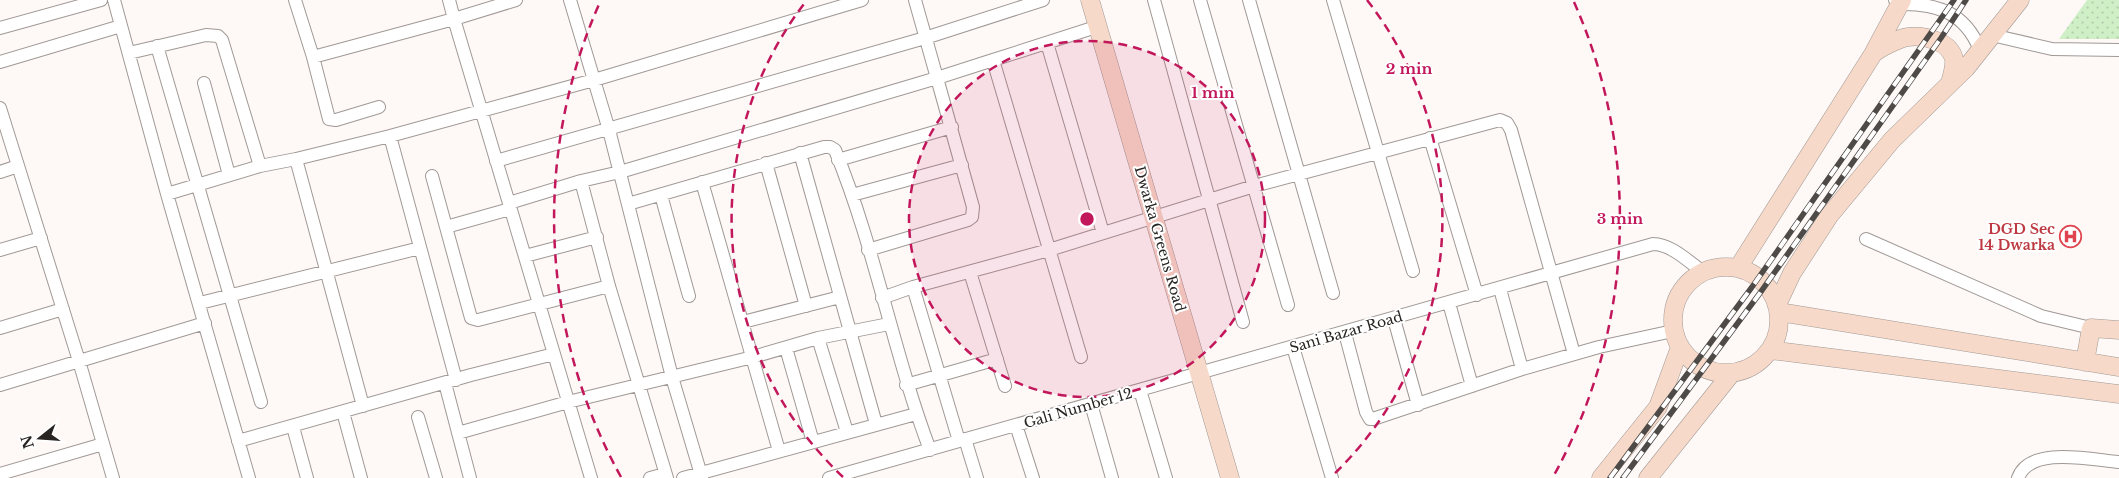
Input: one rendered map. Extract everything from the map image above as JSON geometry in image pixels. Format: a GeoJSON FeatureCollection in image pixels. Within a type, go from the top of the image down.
{"type":"FeatureCollection","features":[{"type":"Feature","properties":{"kind":"street"},"geometry":{"type":"LineString","coordinates":[[0,28],[101,0]]}},
{"type":"Feature","properties":{"kind":"street"},"geometry":{"type":"LineString","coordinates":[[295,0],[329,119],[336,120],[378,107]]}},
{"type":"Feature","properties":{"kind":"street"},"geometry":{"type":"LineString","coordinates":[[449,0],[591,478]]}},
{"type":"Feature","properties":{"kind":"street"},"geometry":{"type":"LineString","coordinates":[[312,56],[454,19],[516,0]]}},
{"type":"Feature","properties":{"kind":"street"},"geometry":{"type":"LineString","coordinates":[[570,0],[609,130],[672,376],[702,475]]}},
{"type":"Feature","properties":{"kind":"street"},"geometry":{"type":"LineString","coordinates":[[167,194],[260,166],[296,159],[481,112],[862,0]]}},
{"type":"Feature","properties":{"kind":"street"},"geometry":{"type":"LineString","coordinates":[[868,250],[972,218],[973,207],[962,164],[915,0]]}},
{"type":"Feature","properties":{"kind":"street"},"geometry":{"type":"LineString","coordinates":[[496,161],[926,38],[1044,0]]}},
{"type":"Feature","properties":{"kind":"street","name":"Dwarka Greens Road"},"geometry":{"type":"LineString","coordinates":[[1090,0],[1230,478]]}},
{"type":"Feature","properties":{"kind":"street"},"geometry":{"type":"LineString","coordinates":[[1154,0],[1243,322]]}},
{"type":"Feature","properties":{"kind":"street"},"geometry":{"type":"LineString","coordinates":[[1200,0],[1288,306]]}},
{"type":"Feature","properties":{"kind":"street"},"geometry":{"type":"LineString","coordinates":[[1249,0],[1333,293]]}},
{"type":"Feature","properties":{"kind":"street"},"geometry":{"type":"LineString","coordinates":[[1333,0],[1413,271]]}},
{"type":"Feature","properties":{"kind":"street"},"geometry":{"type":"LineString","coordinates":[[1778,309],[1769,288],[1755,276],[1738,268],[1720,267],[1703,272],[1688,282],[1678,296],[1673,313],[1674,331],[1680,348],[1689,359],[1702,368],[1716,373],[1731,374],[1746,370],[1760,362],[1770,350],[1778,332],[1778,309],[1792,273],[1829,216],[1892,140],[1966,68],[2020,0]]}},
{"type":"Feature","properties":{"kind":"street"},"geometry":{"type":"LineString","coordinates":[[118,1],[121,26],[167,194],[249,478]]}},
{"type":"Feature","properties":{"kind":"street"},"geometry":{"type":"LineString","coordinates":[[1738,268],[1873,54],[1898,1],[1935,6],[1954,16],[1976,39],[1980,50]]}},
{"type":"Feature","properties":{"kind":"street"},"geometry":{"type":"LineString","coordinates":[[0,62],[121,26]]}},
{"type":"Feature","properties":{"kind":"street"},"geometry":{"type":"LineString","coordinates":[[446,227],[581,181],[620,172],[938,78],[1098,26]]}},
{"type":"Feature","properties":{"kind":"street"},"geometry":{"type":"LineString","coordinates":[[129,53],[206,35],[218,36],[222,40],[260,166]]}},
{"type":"Feature","properties":{"kind":"street"},"geometry":{"type":"LineString","coordinates":[[1992,35],[2052,49],[2119,50]]}},
{"type":"Feature","properties":{"kind":"street"},"geometry":{"type":"LineString","coordinates":[[1873,54],[1908,37],[1936,40],[1950,50],[1954,61],[1950,83]]}},
{"type":"Feature","properties":{"kind":"street"},"geometry":{"type":"LineString","coordinates":[[1047,43],[1103,233]]}},
{"type":"Feature","properties":{"kind":"street"},"geometry":{"type":"LineString","coordinates":[[157,46],[261,402]]}},
{"type":"Feature","properties":{"kind":"street"},"geometry":{"type":"LineString","coordinates":[[993,60],[1081,358]]}},
{"type":"Feature","properties":{"kind":"street"},"geometry":{"type":"LineString","coordinates":[[204,83],[229,176]]}},
{"type":"Feature","properties":{"kind":"street"},"geometry":{"type":"LineString","coordinates":[[0,108],[79,361],[113,478]]}},
{"type":"Feature","properties":{"kind":"street"},"geometry":{"type":"LineString","coordinates":[[882,298],[913,287],[1049,250],[1254,186],[1500,120],[1507,123],[1511,130],[1574,354]]}},
{"type":"Feature","properties":{"kind":"street"},"geometry":{"type":"LineString","coordinates":[[838,160],[952,127]]}},
{"type":"Feature","properties":{"kind":"street"},"geometry":{"type":"LineString","coordinates":[[390,136],[420,248],[450,381],[458,433],[470,478]]}},
{"type":"Feature","properties":{"kind":"street"},"geometry":{"type":"LineString","coordinates":[[1430,138],[1477,295]]}},
{"type":"Feature","properties":{"kind":"street"},"geometry":{"type":"LineString","coordinates":[[628,204],[800,153],[830,147],[835,150],[852,195],[906,385],[930,450]]}},
{"type":"Feature","properties":{"kind":"street"},"geometry":{"type":"LineString","coordinates":[[800,153],[876,424]]}},
{"type":"Feature","properties":{"kind":"street"},"geometry":{"type":"LineString","coordinates":[[296,159],[364,406]]}},
{"type":"Feature","properties":{"kind":"street"},"geometry":{"type":"LineString","coordinates":[[766,163],[806,306]]}},
{"type":"Feature","properties":{"kind":"street"},"geometry":{"type":"LineString","coordinates":[[852,195],[962,164]]}},
{"type":"Feature","properties":{"kind":"street"},"geometry":{"type":"LineString","coordinates":[[0,172],[18,166]]}},
{"type":"Feature","properties":{"kind":"street"},"geometry":{"type":"LineString","coordinates":[[432,176],[471,318],[478,320],[610,286]]}},
{"type":"Feature","properties":{"kind":"street"},"geometry":{"type":"LineString","coordinates":[[581,181],[666,476],[650,478]]}},
{"type":"Feature","properties":{"kind":"street"},"geometry":{"type":"LineString","coordinates":[[702,182],[779,451]]}},
{"type":"Feature","properties":{"kind":"street"},"geometry":{"type":"LineString","coordinates":[[661,195],[689,296]]}},
{"type":"Feature","properties":{"kind":"street"},"geometry":{"type":"LineString","coordinates":[[525,256],[596,237]]}},
{"type":"Feature","properties":{"kind":"street"},"geometry":{"type":"LineString","coordinates":[[0,250],[41,238]]}},
{"type":"Feature","properties":{"kind":"street"},"geometry":{"type":"LineString","coordinates":[[1866,239],[2041,316],[2091,328],[2119,330]]}},
{"type":"Feature","properties":{"kind":"street","name":"Sani Bazar Road"},"geometry":{"type":"LineString","coordinates":[[1140,390],[1659,244],[1672,250],[1703,272]]}},
{"type":"Feature","properties":{"kind":"street"},"geometry":{"type":"LineString","coordinates":[[200,303],[420,248]]}},
{"type":"Feature","properties":{"kind":"street"},"geometry":{"type":"LineString","coordinates":[[970,272],[1005,386]]}},
{"type":"Feature","properties":{"kind":"street"},"geometry":{"type":"LineString","coordinates":[[913,287],[939,376],[977,478]]}},
{"type":"Feature","properties":{"kind":"street"},"geometry":{"type":"LineString","coordinates":[[1500,289],[1522,369]]}},
{"type":"Feature","properties":{"kind":"street"},"geometry":{"type":"LineString","coordinates":[[743,322],[840,297]]}},
{"type":"Feature","properties":{"kind":"street"},"geometry":{"type":"LineString","coordinates":[[1449,303],[1472,386]]}},
{"type":"Feature","properties":{"kind":"street"},"geometry":{"type":"LineString","coordinates":[[0,328],[63,309]]}},
{"type":"Feature","properties":{"kind":"street"},"geometry":{"type":"LineString","coordinates":[[1778,309],[2119,367]]}},
{"type":"Feature","properties":{"kind":"street"},"geometry":{"type":"LineString","coordinates":[[1394,318],[1418,405]]}},
{"type":"Feature","properties":{"kind":"street"},"geometry":{"type":"LineString","coordinates":[[0,385],[205,323]]}},
{"type":"Feature","properties":{"kind":"street"},"geometry":{"type":"LineString","coordinates":[[458,433],[568,402],[753,357],[818,338],[889,324]]}},
{"type":"Feature","properties":{"kind":"street"},"geometry":{"type":"LineString","coordinates":[[2085,362],[2091,328]]}},
{"type":"Feature","properties":{"kind":"street"},"geometry":{"type":"LineString","coordinates":[[1345,332],[1366,412],[1370,419],[1418,405],[1522,369],[1574,354],[1674,331]]}},
{"type":"Feature","properties":{"kind":"street"},"geometry":{"type":"LineString","coordinates":[[818,338],[846,432]]}},
{"type":"Feature","properties":{"kind":"street"},"geometry":{"type":"LineString","coordinates":[[1293,347],[1332,478]]}},
{"type":"Feature","properties":{"kind":"street"},"geometry":{"type":"LineString","coordinates":[[786,348],[813,442]]}},
{"type":"Feature","properties":{"kind":"street"},"geometry":{"type":"LineString","coordinates":[[1601,478],[1658,407],[1680,348]]}},
{"type":"Feature","properties":{"kind":"street"},"geometry":{"type":"LineString","coordinates":[[1770,350],[2119,394]]}},
{"type":"Feature","properties":{"kind":"street"},"geometry":{"type":"LineString","coordinates":[[238,441],[450,381],[554,354]]}},
{"type":"Feature","properties":{"kind":"street"},"geometry":{"type":"LineString","coordinates":[[906,385],[996,359]]}},
{"type":"Feature","properties":{"kind":"street"},"geometry":{"type":"LineString","coordinates":[[1648,478],[1731,374]]}},
{"type":"Feature","properties":{"kind":"street"},"geometry":{"type":"LineString","coordinates":[[1140,390],[1166,478]]}},
{"type":"Feature","properties":{"kind":"street","name":"Gali Number 12"},"geometry":{"type":"LineString","coordinates":[[829,478],[1140,390]]}},
{"type":"Feature","properties":{"kind":"street"},"geometry":{"type":"LineString","coordinates":[[1091,404],[1112,478]]}},
{"type":"Feature","properties":{"kind":"street"},"geometry":{"type":"LineString","coordinates":[[343,412],[361,478]]}},
{"type":"Feature","properties":{"kind":"street"},"geometry":{"type":"LineString","coordinates":[[683,478],[702,475],[779,451],[916,414]]}},
{"type":"Feature","properties":{"kind":"street"},"geometry":{"type":"LineString","coordinates":[[418,417],[436,478]]}},
{"type":"Feature","properties":{"kind":"street"},"geometry":{"type":"LineString","coordinates":[[1016,425],[1033,478]]}},
{"type":"Feature","properties":{"kind":"street"},"geometry":{"type":"LineString","coordinates":[[293,426],[307,478]]}},
{"type":"Feature","properties":{"kind":"street"},"geometry":{"type":"LineString","coordinates":[[0,474],[103,444]]}},
{"type":"Feature","properties":{"kind":"street"},"geometry":{"type":"LineString","coordinates":[[2018,478],[2021,471],[2034,461],[2052,456],[2119,462]]}},
{"type":"Feature","properties":{"kind":"green space"},"geometry":{"type":"Polygon","coordinates":[[[2087,0],[2119,0],[2119,39],[2059,39],[2087,0]]]}},
{"type":"Feature","properties":{"kind":"railway"},"geometry":{"type":"LineString","coordinates":[[1610,478],[1752,287],[1954,0]]}},
{"type":"Feature","properties":{"kind":"railway"},"geometry":{"type":"LineString","coordinates":[[1623,478],[1760,293],[1966,0]]}},
{"type":"Feature","properties":{"kind":"place","name":"DGD Sec 14 Dwarka"},"geometry":{"type":"Point","coordinates":[2071,237]}}]}
